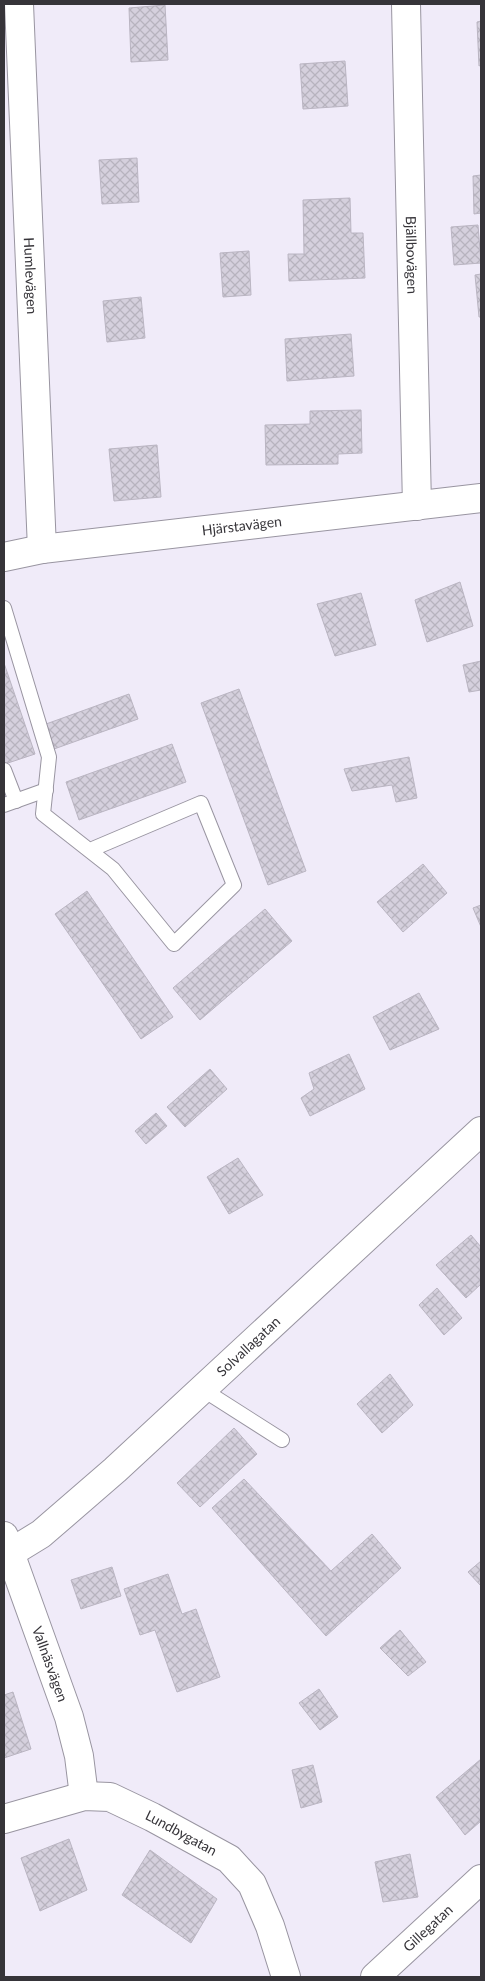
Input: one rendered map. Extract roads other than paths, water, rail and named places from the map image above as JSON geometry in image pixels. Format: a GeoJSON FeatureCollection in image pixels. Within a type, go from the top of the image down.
{"type":"FeatureCollection","features":[{"type":"Feature","properties":{"kind":"street","name":"Humlevägen"},"geometry":{"type":"LineString","coordinates":[[19,4],[42,549]]}},
{"type":"Feature","properties":{"kind":"street","name":"Bjällbovägen"},"geometry":{"type":"LineString","coordinates":[[406,4],[416,506]]}},
{"type":"Feature","properties":{"kind":"street","name":"Hjärstavägen"},"geometry":{"type":"LineString","coordinates":[[4,557],[42,549],[481,498]]}},
{"type":"Feature","properties":{"kind":"street","name":"Solvallagatan"},"geometry":{"type":"LineString","coordinates":[[7,1544],[41,1534],[115,1470],[478,1140]]}},
{"type":"Feature","properties":{"kind":"street","name":"Vallnäsvägen"},"geometry":{"type":"LineString","coordinates":[[7,1544],[68,1717],[79,1756],[84,1796]]}},
{"type":"Feature","properties":{"kind":"street","name":"Lundbygatan"},"geometry":{"type":"LineString","coordinates":[[4,1819],[84,1796],[110,1797],[152,1817],[229,1859],[252,1884],[270,1926],[286,1977]]}},
{"type":"Feature","properties":{"kind":"street","name":"Gillegatan"},"geometry":{"type":"LineString","coordinates":[[375,1977],[481,1878]]}},
{"type":"Feature","properties":{"kind":"lane"},"geometry":{"type":"LineString","coordinates":[[4,608],[49,757],[43,814],[113,869],[174,944],[234,885],[201,802],[90,850]]}},
{"type":"Feature","properties":{"kind":"lane"},"geometry":{"type":"LineString","coordinates":[[4,770],[10,803],[46,790]]}},
{"type":"Feature","properties":{"kind":"lane"},"geometry":{"type":"LineString","coordinates":[[202,1389],[282,1440]]}}]}
